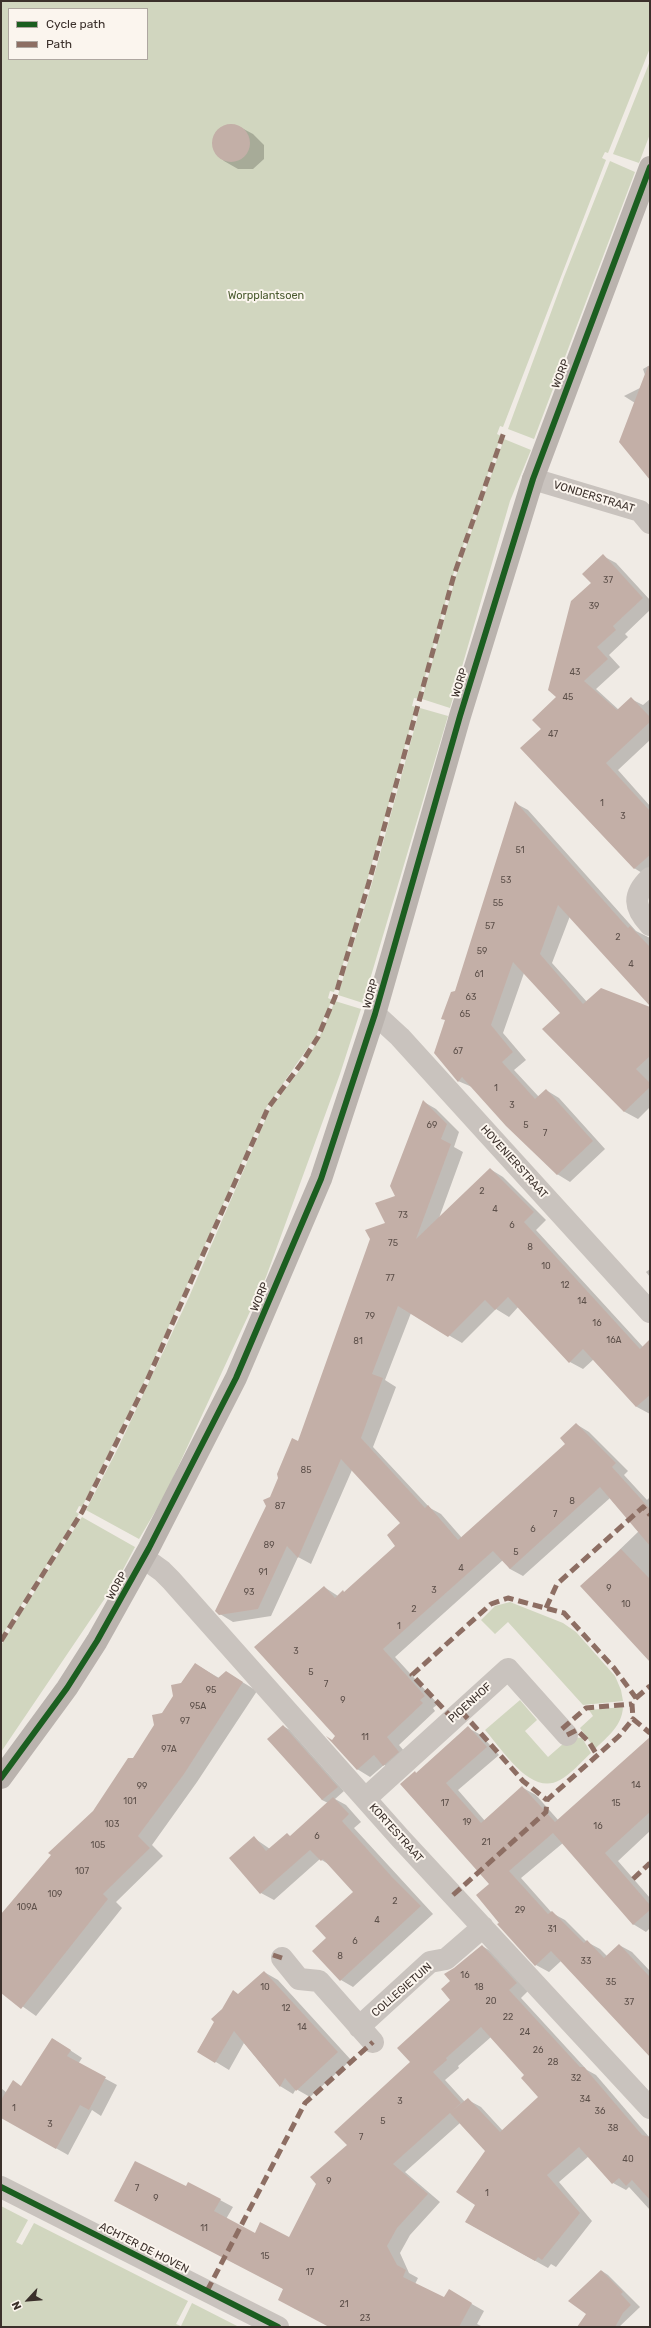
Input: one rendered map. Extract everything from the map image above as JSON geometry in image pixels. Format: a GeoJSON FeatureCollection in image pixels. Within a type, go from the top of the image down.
{"type":"FeatureCollection","features":[{"type":"Feature","properties":{"kind":"street","name":"WORP"},"geometry":{"type":"LineString","coordinates":[[1,1778],[68,1688],[97,1641],[144,1558],[195,1462],[236,1378],[302,1226],[320,1179],[375,1014],[462,709],[533,479],[650,167]]}},
{"type":"Feature","properties":{"kind":"street","name":"VONDERSTRAAT"},"geometry":{"type":"LineString","coordinates":[[533,479],[640,512],[650,522]]}},
{"type":"Feature","properties":{"kind":"street"},"geometry":{"type":"LineString","coordinates":[[650,878],[641,888],[637,897],[638,910],[650,925]]}},
{"type":"Feature","properties":{"kind":"street","name":"HOVENIERSTRAAT"},"geometry":{"type":"LineString","coordinates":[[375,1014],[400,1037],[650,1312]]}},
{"type":"Feature","properties":{"kind":"street","name":"KORTESTRAAT"},"geometry":{"type":"LineString","coordinates":[[144,1558],[162,1571],[171,1580],[482,1927],[650,2108]]}},
{"type":"Feature","properties":{"kind":"street","name":"PIOENHOF"},"geometry":{"type":"LineString","coordinates":[[366,1798],[508,1668],[567,1735]]}},
{"type":"Feature","properties":{"kind":"street","name":"COLLEGIETUIN"},"geometry":{"type":"LineString","coordinates":[[282,1958],[299,1979],[318,1981],[366,2034],[430,1962],[446,1959],[482,1927]]}},
{"type":"Feature","properties":{"kind":"street","name":"ACHTER DE HOVEN"},"geometry":{"type":"LineString","coordinates":[[1,2187],[278,2327]]}},
{"type":"Feature","properties":{"kind":"green space","name":"Worpplantsoen"},"geometry":{"type":"Polygon","coordinates":[[[1,1],[650,1],[650,48],[608,153],[605,152],[602,158],[606,160],[503,427],[500,426],[497,434],[501,436],[451,581],[419,699],[414,698],[412,706],[416,707],[349,945],[334,992],[330,991],[328,998],[332,1000],[316,1036],[266,1108],[143,1384],[82,1507],[79,1506],[76,1512],[79,1514],[1,1637],[1,1]]]}},
{"type":"Feature","properties":{"kind":"green space"},"geometry":{"type":"Polygon","coordinates":[[[650,61],[650,134],[639,163],[613,154],[650,61]]]}},
{"type":"Feature","properties":{"kind":"green space"},"geometry":{"type":"Polygon","coordinates":[[[610,161],[635,172],[534,439],[508,429],[564,277],[610,161]]]}},
{"type":"Feature","properties":{"kind":"green space"},"geometry":{"type":"Polygon","coordinates":[[[504,439],[531,450],[510,501],[450,708],[422,699],[456,576],[504,439]]]}},
{"type":"Feature","properties":{"kind":"green space"},"geometry":{"type":"Polygon","coordinates":[[[420,708],[448,716],[363,1003],[338,995],[372,883],[420,708]]]}},
{"type":"Feature","properties":{"kind":"green space"},"geometry":{"type":"Polygon","coordinates":[[[335,1001],[361,1009],[340,1074],[266,1277],[165,1495],[139,1539],[86,1510],[118,1448],[189,1297],[270,1109],[303,1066],[319,1038],[335,1001]]]}},
{"type":"Feature","properties":{"kind":"green space"},"geometry":{"type":"Polygon","coordinates":[[[82,1517],[135,1547],[118,1579],[1,1752],[1,1645],[82,1517]]]}},
{"type":"Feature","properties":{"kind":"green space"},"geometry":{"type":"Polygon","coordinates":[[[510,1602],[563,1623],[576,1632],[615,1676],[621,1690],[623,1701],[583,1705],[508,1622],[495,1634],[481,1620],[495,1606],[510,1602]]]}},
{"type":"Feature","properties":{"kind":"green space"},"geometry":{"type":"Polygon","coordinates":[[[520,1700],[537,1720],[525,1731],[548,1757],[571,1737],[582,1738],[591,1753],[560,1780],[549,1784],[538,1782],[528,1777],[509,1759],[485,1730],[520,1700]]]}},
{"type":"Feature","properties":{"kind":"green space"},"geometry":{"type":"Polygon","coordinates":[[[623,1707],[620,1720],[614,1730],[595,1749],[580,1728],[593,1716],[589,1710],[623,1707]]]}},
{"type":"Feature","properties":{"kind":"green space"},"geometry":{"type":"Polygon","coordinates":[[[1,2206],[28,2220],[16,2242],[22,2245],[34,2223],[188,2301],[176,2324],[181,2326],[192,2303],[239,2327],[1,2327],[1,2206]]]}},
{"type":"Feature","properties":{"kind":"building"},"geometry":{"type":"Polygon","coordinates":[[[227,124],[235,124],[247,133],[250,143],[247,153],[241,159],[235,162],[227,162],[215,153],[212,147],[212,139],[221,127],[227,124]]]}},
{"type":"Feature","properties":{"kind":"building"},"geometry":{"type":"Polygon","coordinates":[[[648,366],[650,367],[650,480],[619,442],[648,366]]]}},
{"type":"Feature","properties":{"kind":"building"},"geometry":{"type":"Polygon","coordinates":[[[603,554],[643,598],[613,626],[616,630],[597,647],[608,659],[584,681],[617,710],[631,697],[650,717],[650,722],[606,763],[650,811],[650,855],[634,869],[520,748],[541,729],[532,720],[556,697],[548,690],[571,601],[591,583],[582,574],[603,554]]]}},
{"type":"Feature","properties":{"kind":"building"},"geometry":{"type":"Polygon","coordinates":[[[515,801],[628,928],[630,926],[650,947],[650,1006],[558,905],[540,954],[583,1004],[601,988],[650,1007],[650,1056],[636,1069],[650,1083],[650,1087],[624,1112],[542,1029],[560,1013],[513,962],[491,1025],[513,1052],[502,1062],[535,1099],[546,1089],[593,1141],[557,1175],[506,1126],[462,1077],[458,1082],[434,1053],[445,1020],[441,1019],[451,992],[455,991],[515,801]]]}},
{"type":"Feature","properties":{"kind":"building"},"geometry":{"type":"Polygon","coordinates":[[[423,1100],[447,1124],[441,1139],[451,1144],[416,1239],[490,1168],[534,1212],[524,1222],[640,1349],[650,1339],[650,1395],[636,1407],[583,1349],[569,1363],[508,1297],[495,1310],[485,1300],[448,1337],[398,1306],[372,1374],[383,1378],[361,1438],[425,1508],[428,1505],[458,1540],[565,1444],[560,1438],[576,1423],[616,1463],[612,1467],[650,1509],[650,1546],[600,1487],[510,1569],[493,1551],[383,1649],[425,1696],[420,1700],[423,1703],[387,1737],[399,1752],[383,1766],[374,1755],[357,1770],[326,1736],[332,1740],[335,1736],[254,1647],[324,1586],[335,1598],[343,1590],[344,1592],[395,1546],[387,1535],[400,1523],[341,1459],[298,1558],[287,1546],[258,1609],[219,1615],[215,1611],[266,1506],[263,1500],[270,1497],[278,1478],[277,1474],[292,1438],[298,1441],[370,1239],[365,1230],[385,1223],[375,1203],[395,1196],[390,1186],[423,1100]]]}},
{"type":"Feature","properties":{"kind":"building"},"geometry":{"type":"Polygon","coordinates":[[[621,1549],[650,1579],[650,1662],[580,1586],[621,1549]]]}},
{"type":"Feature","properties":{"kind":"building"},"geometry":{"type":"Polygon","coordinates":[[[195,1663],[218,1678],[226,1671],[243,1682],[184,1774],[138,1836],[150,1848],[103,1894],[108,1899],[21,2009],[1,1993],[1,1914],[51,1855],[48,1853],[93,1811],[128,1758],[133,1758],[154,1725],[152,1715],[162,1713],[173,1696],[171,1685],[181,1683],[195,1663]]]}},
{"type":"Feature","properties":{"kind":"building"},"geometry":{"type":"Polygon","coordinates":[[[283,1725],[338,1787],[322,1800],[267,1739],[283,1725]]]}},
{"type":"Feature","properties":{"kind":"building"},"geometry":{"type":"Polygon","coordinates":[[[468,1726],[487,1747],[446,1783],[481,1823],[522,1786],[555,1822],[650,1737],[650,1812],[605,1853],[650,1905],[650,1910],[633,1925],[553,1833],[509,1871],[548,1914],[552,1911],[584,1943],[587,1940],[604,1958],[619,1944],[650,1977],[650,2057],[551,1951],[535,1966],[497,1924],[499,1923],[476,1895],[489,1884],[400,1784],[415,1771],[416,1773],[468,1726]]]}},
{"type":"Feature","properties":{"kind":"building"},"geometry":{"type":"Polygon","coordinates":[[[333,1797],[349,1814],[342,1821],[392,1877],[421,1906],[340,1981],[312,1951],[326,1938],[315,1926],[353,1892],[323,1859],[321,1861],[310,1850],[260,1894],[229,1858],[254,1836],[266,1851],[287,1833],[290,1836],[333,1797]]]}},
{"type":"Feature","properties":{"kind":"building"},"geometry":{"type":"Polygon","coordinates":[[[482,1945],[517,1983],[509,1990],[580,2067],[584,2067],[642,2135],[650,2137],[650,2200],[632,2180],[626,2186],[619,2178],[612,2184],[579,2147],[547,2175],[580,2213],[542,2260],[538,2257],[535,2261],[465,2222],[475,2205],[456,2192],[485,2151],[450,2113],[393,2164],[428,2194],[397,2228],[387,2246],[397,2265],[406,2270],[403,2277],[444,2297],[449,2289],[472,2303],[459,2327],[329,2327],[278,2300],[283,2289],[114,2201],[135,2161],[186,2186],[188,2182],[221,2199],[214,2211],[255,2233],[260,2222],[289,2237],[316,2184],[310,2177],[347,2145],[334,2132],[410,2062],[397,2048],[450,2000],[441,1989],[450,1981],[444,1974],[454,1968],[482,1945]],[[481,2027],[446,2058],[447,2060],[433,2072],[461,2103],[453,2110],[468,2098],[500,2132],[538,2097],[521,2078],[524,2075],[481,2027]]]}},
{"type":"Feature","properties":{"kind":"building"},"geometry":{"type":"Polygon","coordinates":[[[264,1971],[338,2052],[296,2091],[285,2078],[280,2087],[234,2031],[215,2063],[197,2052],[214,2022],[211,2019],[222,2009],[233,1990],[238,1994],[264,1971]]]}},
{"type":"Feature","properties":{"kind":"building"},"geometry":{"type":"Polygon","coordinates":[[[52,2038],[71,2050],[67,2056],[106,2077],[89,2110],[80,2105],[56,2149],[1,2118],[1,2100],[13,2080],[21,2086],[52,2038]]]}},
{"type":"Feature","properties":{"kind":"building"},"geometry":{"type":"Polygon","coordinates":[[[601,2270],[623,2292],[621,2294],[631,2305],[623,2313],[615,2327],[577,2327],[586,2314],[568,2301],[601,2270]]]}},
{"type":"Feature","properties":{"kind":"marked path"},"geometry":{"type":"LineString","coordinates":[[1,1641],[82,1512],[145,1385],[268,1108],[301,1064],[318,1037],[335,997],[369,882],[454,575],[504,432]]}},
{"type":"Feature","properties":{"kind":"marked path"},"geometry":{"type":"LineString","coordinates":[[546,1608],[557,1584],[643,1507],[650,1515]]}},
{"type":"Feature","properties":{"kind":"marked path"},"geometry":{"type":"LineString","coordinates":[[453,1719],[412,1675],[491,1604],[508,1598],[564,1613],[614,1668],[636,1698],[632,1704],[633,1719]]}},
{"type":"Feature","properties":{"kind":"marked path"},"geometry":{"type":"LineString","coordinates":[[636,1698],[650,1686]]}},
{"type":"Feature","properties":{"kind":"marked path"},"geometry":{"type":"LineString","coordinates":[[562,1729],[586,1708],[632,1704]]}},
{"type":"Feature","properties":{"kind":"marked path"},"geometry":{"type":"LineString","coordinates":[[461,1711],[523,1781],[547,1800]]}},
{"type":"Feature","properties":{"kind":"marked path"},"geometry":{"type":"LineString","coordinates":[[453,1895],[546,1812],[547,1800],[619,1736],[633,1719],[650,1733]]}},
{"type":"Feature","properties":{"kind":"marked path"},"geometry":{"type":"LineString","coordinates":[[567,1735],[577,1730],[589,1742],[597,1755]]}},
{"type":"Feature","properties":{"kind":"marked path"},"geometry":{"type":"LineString","coordinates":[[633,1879],[650,1863]]}},
{"type":"Feature","properties":{"kind":"marked path"},"geometry":{"type":"LineString","coordinates":[[273,1955],[282,1958]]}},
{"type":"Feature","properties":{"kind":"marked path"},"geometry":{"type":"LineString","coordinates":[[207,2291],[305,2103],[373,2042]]}},
{"type":"Feature","properties":{"kind":"cycle path"},"geometry":{"type":"LineString","coordinates":[[1,1778],[67,1688],[97,1641],[149,1548],[236,1378],[321,1179],[375,1014],[460,716],[533,479],[650,167]]}},
{"type":"Feature","properties":{"kind":"cycle path"},"geometry":{"type":"LineString","coordinates":[[1,2187],[278,2327]]}}]}
